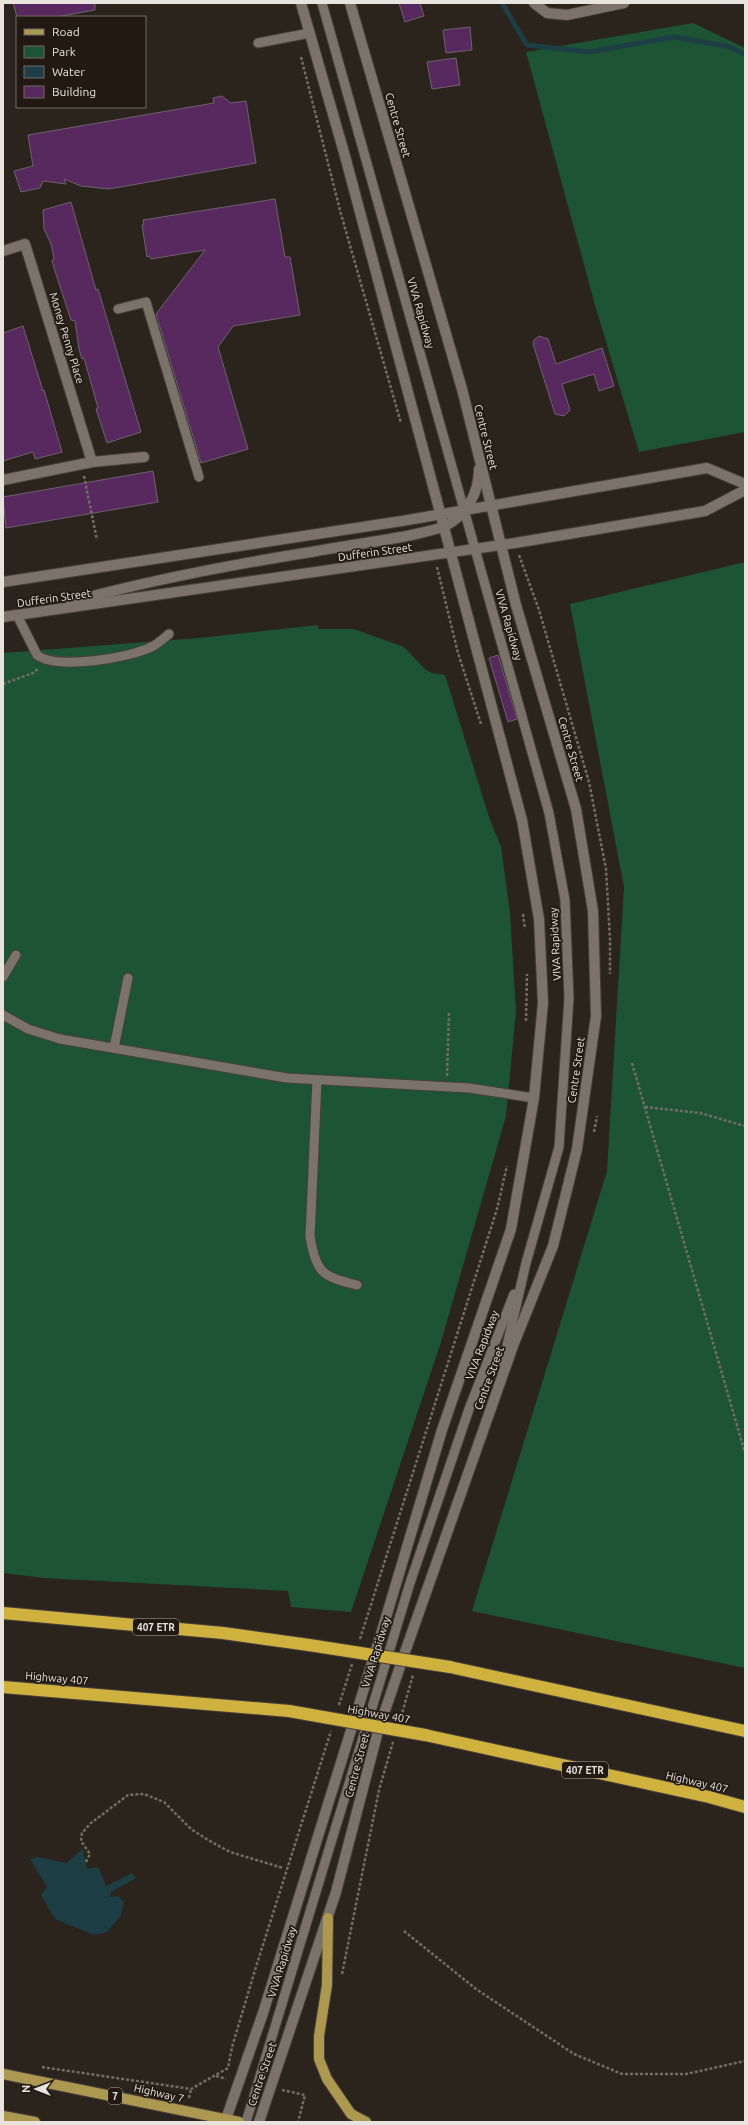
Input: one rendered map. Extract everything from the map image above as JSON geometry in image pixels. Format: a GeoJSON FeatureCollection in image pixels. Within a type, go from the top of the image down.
{"type":"FeatureCollection","features":[{"type":"Feature","properties":{"kind":"highway","name":"407 ETR"},"geometry":{"type":"LineString","coordinates":[[3,1613],[223,1633],[450,1667],[745,1731]]}},
{"type":"Feature","properties":{"kind":"highway","name":"Highway 407"},"geometry":{"type":"LineString","coordinates":[[3,1687],[289,1711],[425,1735],[708,1797],[745,1807]]}},
{"type":"Feature","properties":{"kind":"main road","name":"Centre Street"},"geometry":{"type":"LineString","coordinates":[[226,2121],[263,2013],[383,1627],[442,1430],[511,1229],[534,1098],[543,1003],[539,919],[522,820],[345,156],[301,3]]}},
{"type":"Feature","properties":{"kind":"main road","name":"Centre Street"},"geometry":{"type":"LineString","coordinates":[[259,2122],[328,1918],[378,1731],[495,1396],[553,1246],[577,1149],[596,1016],[593,911],[576,809],[500,545],[462,389],[350,3]]}},
{"type":"Feature","properties":{"kind":"main road"},"geometry":{"type":"LineString","coordinates":[[534,3],[547,13],[567,14],[624,3]]}},
{"type":"Feature","properties":{"kind":"main road","name":"Money Penny Place"},"geometry":{"type":"LineString","coordinates":[[3,251],[25,244],[87,463]]}},
{"type":"Feature","properties":{"kind":"main road"},"geometry":{"type":"LineString","coordinates":[[31,613],[122,588],[286,556],[398,537],[443,526],[455,519],[464,511],[474,496],[477,483],[478,453]]}},
{"type":"Feature","properties":{"kind":"main road"},"geometry":{"type":"LineString","coordinates":[[3,480],[87,463],[144,457]]}},
{"type":"Feature","properties":{"kind":"main road"},"geometry":{"type":"LineString","coordinates":[[3,582],[440,515],[707,468],[745,484]]}},
{"type":"Feature","properties":{"kind":"main road","name":"Dufferin Street"},"geometry":{"type":"LineString","coordinates":[[3,617],[450,553],[705,510],[745,490]]}},
{"type":"Feature","properties":{"kind":"main road"},"geometry":{"type":"LineString","coordinates":[[328,1918],[327,1985],[319,2036],[319,2059],[328,2078],[350,2114],[366,2122]]}},
{"type":"Feature","properties":{"kind":"main road","name":"Highway 7"},"geometry":{"type":"LineString","coordinates":[[3,2074],[226,2121],[239,2122]]}},
{"type":"Feature","properties":{"kind":"main road"},"geometry":{"type":"LineString","coordinates":[[3,2116],[35,2122]]}},
{"type":"Feature","properties":{"kind":"lane","name":"VIVA Rapidway"},"geometry":{"type":"LineString","coordinates":[[322,3],[549,813],[565,900],[569,998],[559,1147],[526,1263],[495,1396]]}},
{"type":"Feature","properties":{"kind":"lane"},"geometry":{"type":"LineString","coordinates":[[258,42],[310,33]]}},
{"type":"Feature","properties":{"kind":"lane"},"geometry":{"type":"LineString","coordinates":[[118,309],[146,302],[199,477]]}},
{"type":"Feature","properties":{"kind":"lane"},"geometry":{"type":"LineString","coordinates":[[17,615],[37,655],[49,660],[92,661],[115,658],[152,647],[169,634]]}},
{"type":"Feature","properties":{"kind":"lane"},"geometry":{"type":"LineString","coordinates":[[3,977],[16,955]]}},
{"type":"Feature","properties":{"kind":"lane"},"geometry":{"type":"LineString","coordinates":[[114,1048],[128,978]]}},
{"type":"Feature","properties":{"kind":"lane"},"geometry":{"type":"LineString","coordinates":[[3,1015],[28,1029],[60,1039],[287,1078],[469,1088],[534,1098]]}},
{"type":"Feature","properties":{"kind":"lane"},"geometry":{"type":"LineString","coordinates":[[318,1080],[310,1237],[315,1262],[321,1270],[335,1279],[358,1285]]}},
{"type":"Feature","properties":{"kind":"lane","name":"VIVA Rapidway"},"geometry":{"type":"LineString","coordinates":[[246,2122],[410,1582],[469,1409],[526,1263]]}},
{"type":"Feature","properties":{"kind":"path"},"geometry":{"type":"LineString","coordinates":[[296,36],[341,214],[401,424]]}},
{"type":"Feature","properties":{"kind":"path"},"geometry":{"type":"LineString","coordinates":[[87,463],[97,540]]}},
{"type":"Feature","properties":{"kind":"path"},"geometry":{"type":"LineString","coordinates":[[451,624],[464,674],[482,726]]}},
{"type":"Feature","properties":{"kind":"path"},"geometry":{"type":"LineString","coordinates":[[3,684],[33,673],[49,660]]}},
{"type":"Feature","properties":{"kind":"path"},"geometry":{"type":"LineString","coordinates":[[522,907],[525,936]]}},
{"type":"Feature","properties":{"kind":"path"},"geometry":{"type":"LineString","coordinates":[[526,1026],[527,966]]}},
{"type":"Feature","properties":{"kind":"path"},"geometry":{"type":"LineString","coordinates":[[446,1087],[449,1012]]}},
{"type":"Feature","properties":{"kind":"path"},"geometry":{"type":"LineString","coordinates":[[632,1063],[745,1452]]}},
{"type":"Feature","properties":{"kind":"path"},"geometry":{"type":"LineString","coordinates":[[645,1107],[700,1113],[745,1126]]}},
{"type":"Feature","properties":{"kind":"path"},"geometry":{"type":"LineString","coordinates":[[359,1642],[497,1209],[509,1159]]}},
{"type":"Feature","properties":{"kind":"path"},"geometry":{"type":"LineString","coordinates":[[337,1711],[354,1657]]}},
{"type":"Feature","properties":{"kind":"path"},"geometry":{"type":"LineString","coordinates":[[38,2066],[191,2089],[228,2068],[253,1977],[332,1726]]}},
{"type":"Feature","properties":{"kind":"path"},"geometry":{"type":"LineString","coordinates":[[86,1862],[90,1854],[81,1841],[82,1833],[91,1823],[128,1795],[144,1794],[164,1802],[191,1829],[230,1852],[283,1868]]}},
{"type":"Feature","properties":{"kind":"path"},"geometry":{"type":"LineString","coordinates":[[404,1931],[476,1989],[574,2054],[622,2074],[686,2074],[745,2061]]}},
{"type":"Feature","properties":{"kind":"path"},"geometry":{"type":"LineString","coordinates":[[298,2122],[305,2095]]}},
{"type":"Feature","properties":{"kind":"green space"},"geometry":{"type":"Polygon","coordinates":[[[693,23],[745,48],[745,432],[639,452],[595,305],[526,52],[693,23]]]}},
{"type":"Feature","properties":{"kind":"green space"},"geometry":{"type":"Polygon","coordinates":[[[745,562],[745,1668],[472,1611],[607,1171],[624,887],[570,604],[745,562]]]}},
{"type":"Feature","properties":{"kind":"green space"},"geometry":{"type":"Polygon","coordinates":[[[318,625],[318,629],[354,629],[404,647],[426,670],[432,673],[445,675],[489,817],[501,847],[510,913],[516,1011],[506,1116],[441,1342],[351,1612],[291,1607],[288,1591],[45,1578],[3,1573],[3,653],[199,638],[318,625]]]}},
{"type":"Feature","properties":{"kind":"water"},"geometry":{"type":"Polygon","coordinates":[[[83,1849],[87,1869],[98,1867],[106,1886],[132,1873],[136,1878],[111,1892],[110,1897],[118,1896],[124,1902],[121,1915],[107,1932],[94,1935],[55,1919],[41,1895],[47,1887],[30,1859],[38,1857],[66,1863],[83,1849]]]}},
{"type":"Feature","properties":{"kind":"building"},"geometry":{"type":"Polygon","coordinates":[[[13,3],[95,3],[95,10],[62,16],[17,16],[13,3]]]}},
{"type":"Feature","properties":{"kind":"building"},"geometry":{"type":"Polygon","coordinates":[[[399,3],[420,3],[424,16],[405,22],[399,3]]]}},
{"type":"Feature","properties":{"kind":"building"},"geometry":{"type":"Polygon","coordinates":[[[470,27],[472,50],[446,53],[443,30],[470,27]]]}},
{"type":"Feature","properties":{"kind":"building"},"geometry":{"type":"Polygon","coordinates":[[[456,58],[460,85],[432,89],[427,62],[456,58]]]}},
{"type":"Feature","properties":{"kind":"building"},"geometry":{"type":"Polygon","coordinates":[[[222,96],[231,103],[246,101],[256,163],[109,189],[81,186],[64,179],[66,184],[43,181],[40,188],[21,192],[14,171],[33,166],[28,135],[214,103],[213,98],[222,96]]]}},
{"type":"Feature","properties":{"kind":"building"},"geometry":{"type":"Polygon","coordinates":[[[275,199],[285,257],[290,257],[300,315],[233,326],[218,347],[248,449],[201,463],[156,314],[205,250],[151,259],[150,256],[147,257],[142,225],[144,225],[143,220],[275,199]]]}},
{"type":"Feature","properties":{"kind":"building"},"geometry":{"type":"Polygon","coordinates":[[[71,202],[96,290],[98,289],[141,432],[107,443],[96,409],[98,408],[84,358],[82,359],[79,349],[75,321],[71,320],[52,261],[54,258],[51,244],[44,229],[43,210],[71,202]]]}},
{"type":"Feature","properties":{"kind":"building"},"geometry":{"type":"Polygon","coordinates":[[[23,326],[62,452],[35,459],[33,452],[3,461],[3,333],[23,326]]]}},
{"type":"Feature","properties":{"kind":"building"},"geometry":{"type":"Polygon","coordinates":[[[539,336],[548,339],[556,364],[602,348],[614,386],[599,391],[594,374],[562,384],[570,410],[564,416],[555,414],[533,344],[534,340],[539,336]]]}},
{"type":"Feature","properties":{"kind":"building"},"geometry":{"type":"Polygon","coordinates":[[[153,471],[158,502],[6,528],[3,497],[153,471]]]}},
{"type":"Feature","properties":{"kind":"building"},"geometry":{"type":"Polygon","coordinates":[[[498,655],[517,719],[508,722],[489,658],[498,655]]]}},
{"type":"Feature","properties":{"kind":"waterway"},"geometry":{"type":"LineString","coordinates":[[502,3],[527,45],[589,52],[674,37],[727,46],[745,54]]}}]}
